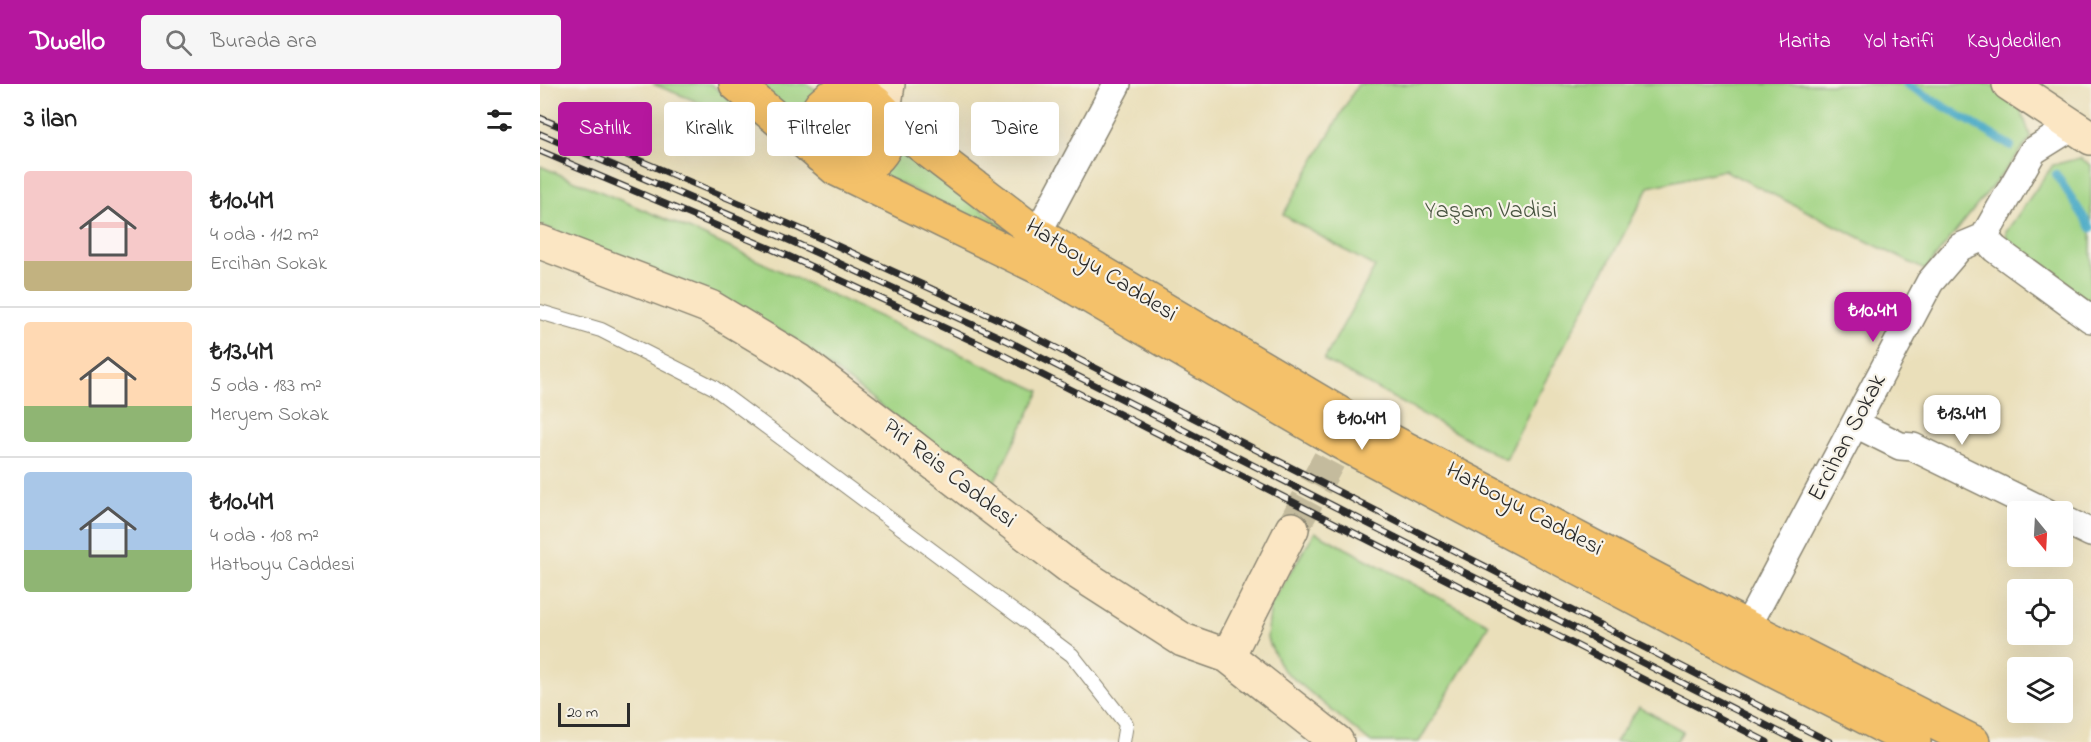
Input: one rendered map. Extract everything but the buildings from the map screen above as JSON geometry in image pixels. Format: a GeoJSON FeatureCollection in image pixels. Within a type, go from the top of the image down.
{"type":"FeatureCollection","features":[{"type":"Feature","properties":{"kind":"main road","name":"Hatboyu Caddesi"},"geometry":{"type":"LineString","coordinates":[[736,84],[824,159],[847,175],[1046,271],[1339,440],[1723,645],[1914,742]]}},
{"type":"Feature","properties":{"kind":"main road","name":"Hatboyu Caddesi"},"geometry":{"type":"LineString","coordinates":[[824,159],[814,142],[813,133],[815,114],[821,105],[846,87],[869,98],[886,98],[905,133],[1037,234],[1339,440],[1747,627],[1972,742]]}},
{"type":"Feature","properties":{"kind":"main road"},"geometry":{"type":"LineString","coordinates":[[824,159],[840,168],[849,169],[870,163],[878,157],[887,142],[886,98]]}},
{"type":"Feature","properties":{"kind":"street"},"geometry":{"type":"LineString","coordinates":[[1037,234],[1117,84]]}},
{"type":"Feature","properties":{"kind":"street"},"geometry":{"type":"LineString","coordinates":[[2009,84],[2082,132]]}},
{"type":"Feature","properties":{"kind":"street"},"geometry":{"type":"LineString","coordinates":[[2082,132],[2033,151],[1984,237],[1995,249],[2091,319]]}},
{"type":"Feature","properties":{"kind":"street","name":"Ercihan Sokak"},"geometry":{"type":"LineString","coordinates":[[1747,627],[1930,282],[1960,247],[1984,237]]}},
{"type":"Feature","properties":{"kind":"street","name":"Piri Reis Caddesi"},"geometry":{"type":"LineString","coordinates":[[540,242],[710,308],[790,355],[903,438],[1071,568],[1183,640],[1228,656],[1337,742]]}},
{"type":"Feature","properties":{"kind":"street"},"geometry":{"type":"LineString","coordinates":[[1856,424],[1900,446],[1912,447],[2023,501]]}},
{"type":"Feature","properties":{"kind":"street"},"geometry":{"type":"LineString","coordinates":[[2073,524],[2091,533]]}},
{"type":"Feature","properties":{"kind":"street"},"geometry":{"type":"LineString","coordinates":[[1228,656],[1292,529]]}},
{"type":"Feature","properties":{"kind":"lane"},"geometry":{"type":"LineString","coordinates":[[540,312],[601,330],[713,387],[1072,655],[1126,724],[1123,742]]}},
{"type":"Feature","properties":{"kind":"green space"},"geometry":{"type":"Polygon","coordinates":[[[653,84],[711,84],[732,102],[698,102],[653,84]]]}},
{"type":"Feature","properties":{"kind":"green space"},"geometry":{"type":"Polygon","coordinates":[[[756,84],[807,84],[822,94],[816,102],[777,102],[756,84]]]}},
{"type":"Feature","properties":{"kind":"green space","name":"Yaşam Vadisi"},"geometry":{"type":"Polygon","coordinates":[[[1358,84],[1990,84],[2018,101],[2031,138],[1925,270],[1724,170],[1649,187],[1533,404],[1506,460],[1324,360],[1375,267],[1283,215],[1358,84]]]}},
{"type":"Feature","properties":{"kind":"green space"},"geometry":{"type":"Polygon","coordinates":[[[872,122],[876,128],[872,143],[872,122]]]}},
{"type":"Feature","properties":{"kind":"green space"},"geometry":{"type":"Polygon","coordinates":[[[890,156],[913,156],[1025,243],[878,173],[890,156]]]}},
{"type":"Feature","properties":{"kind":"green space"},"geometry":{"type":"Polygon","coordinates":[[[2080,158],[2091,165],[2091,305],[2008,250],[2006,232],[2053,165],[2080,158]]]}},
{"type":"Feature","properties":{"kind":"green space"},"geometry":{"type":"Polygon","coordinates":[[[540,166],[698,233],[1040,391],[990,490],[792,337],[700,289],[540,225],[540,166]]]}},
{"type":"Feature","properties":{"kind":"green space"},"geometry":{"type":"Polygon","coordinates":[[[1315,532],[1489,624],[1419,742],[1370,742],[1282,669],[1267,638],[1271,604],[1315,532]]]}},
{"type":"Feature","properties":{"kind":"green space"},"geometry":{"type":"Polygon","coordinates":[[[1639,707],[1683,731],[1676,742],[1615,742],[1639,707]]]}},
{"type":"Feature","properties":{"kind":"waterway"},"geometry":{"type":"LineString","coordinates":[[1906,84],[2011,146]]}},
{"type":"Feature","properties":{"kind":"waterway"},"geometry":{"type":"LineString","coordinates":[[2056,174],[2091,228]]}},
{"type":"Feature","properties":{"kind":"tunnel"},"geometry":{"type":"LineString","coordinates":[[1292,529],[1329,460]]}},
{"type":"Feature","properties":{"kind":"railway"},"geometry":{"type":"LineString","coordinates":[[540,118],[798,228],[1013,326],[1830,742]]}},
{"type":"Feature","properties":{"kind":"railway"},"geometry":{"type":"LineString","coordinates":[[540,134],[793,242],[1006,340],[1799,742]]}},
{"type":"Feature","properties":{"kind":"railway"},"geometry":{"type":"LineString","coordinates":[[540,151],[788,256],[999,353],[1767,742]]}}]}
